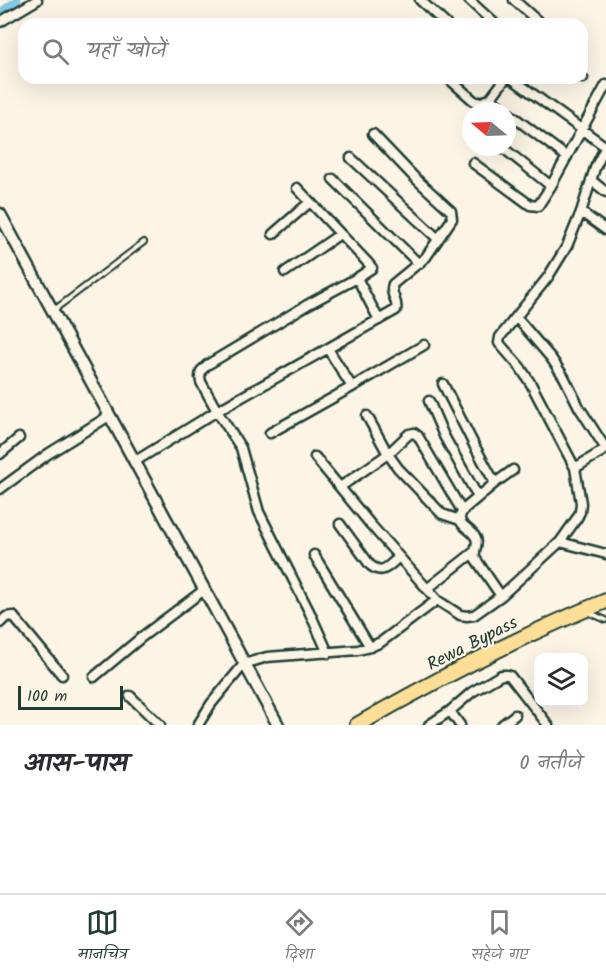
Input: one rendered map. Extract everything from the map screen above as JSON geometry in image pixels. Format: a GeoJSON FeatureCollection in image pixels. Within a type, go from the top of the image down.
{"type":"FeatureCollection","features":[{"type":"Feature","properties":{"kind":"highway","name":"Rewa Bypass"},"geometry":{"type":"LineString","coordinates":[[357,725],[431,684],[535,632],[606,601]]}},
{"type":"Feature","properties":{"kind":"street"},"geometry":{"type":"LineString","coordinates":[[0,22],[37,0]]}},
{"type":"Feature","properties":{"kind":"street"},"geometry":{"type":"LineString","coordinates":[[420,0],[440,18]]}},
{"type":"Feature","properties":{"kind":"street"},"geometry":{"type":"LineString","coordinates":[[469,0],[488,18]]}},
{"type":"Feature","properties":{"kind":"street"},"geometry":{"type":"LineString","coordinates":[[514,0],[535,18]]}},
{"type":"Feature","properties":{"kind":"street"},"geometry":{"type":"LineString","coordinates":[[455,84],[478,103],[490,99],[501,84]]}},
{"type":"Feature","properties":{"kind":"street"},"geometry":{"type":"LineString","coordinates":[[315,457],[437,600],[460,615],[474,615],[501,596],[560,542],[580,512],[581,503],[575,468],[531,384],[500,343],[500,337],[559,261],[606,147],[520,84]]}},
{"type":"Feature","properties":{"kind":"street"},"geometry":{"type":"LineString","coordinates":[[472,163],[530,205],[538,206],[606,85]]}},
{"type":"Feature","properties":{"kind":"street"},"geometry":{"type":"LineString","coordinates":[[490,99],[494,102]]}},
{"type":"Feature","properties":{"kind":"street"},"geometry":{"type":"LineString","coordinates":[[516,119],[567,157]]}},
{"type":"Feature","properties":{"kind":"street"},"geometry":{"type":"LineString","coordinates":[[134,462],[217,411],[394,312],[397,308],[391,293],[393,284],[426,257],[452,219],[451,210],[414,177],[373,134]]}},
{"type":"Feature","properties":{"kind":"street"},"geometry":{"type":"LineString","coordinates":[[513,156],[551,186]]}},
{"type":"Feature","properties":{"kind":"street"},"geometry":{"type":"LineString","coordinates":[[351,158],[438,238]]}},
{"type":"Feature","properties":{"kind":"street"},"geometry":{"type":"LineString","coordinates":[[333,179],[419,264]]}},
{"type":"Feature","properties":{"kind":"street"},"geometry":{"type":"LineString","coordinates":[[591,180],[606,192]]}},
{"type":"Feature","properties":{"kind":"street"},"geometry":{"type":"LineString","coordinates":[[297,188],[372,267],[357,278],[220,356],[203,368],[200,376],[217,411],[241,448],[259,512],[328,652]]}},
{"type":"Feature","properties":{"kind":"street"},"geometry":{"type":"LineString","coordinates":[[273,234],[310,202]]}},
{"type":"Feature","properties":{"kind":"street"},"geometry":{"type":"LineString","coordinates":[[581,212],[606,230]]}},
{"type":"Feature","properties":{"kind":"street"},"geometry":{"type":"LineString","coordinates":[[1,218],[278,725]]}},
{"type":"Feature","properties":{"kind":"street"},"geometry":{"type":"LineString","coordinates":[[285,272],[340,234]]}},
{"type":"Feature","properties":{"kind":"street"},"geometry":{"type":"LineString","coordinates":[[357,278],[379,320]]}},
{"type":"Feature","properties":{"kind":"street"},"geometry":{"type":"LineString","coordinates":[[516,317],[564,377],[579,407],[606,449],[575,468]]}},
{"type":"Feature","properties":{"kind":"street"},"geometry":{"type":"LineString","coordinates":[[270,433],[424,345]]}},
{"type":"Feature","properties":{"kind":"street"},"geometry":{"type":"LineString","coordinates":[[328,349],[352,387]]}},
{"type":"Feature","properties":{"kind":"street"},"geometry":{"type":"LineString","coordinates":[[443,384],[495,483]]}},
{"type":"Feature","properties":{"kind":"street"},"geometry":{"type":"LineString","coordinates":[[429,401],[444,436],[478,497]]}},
{"type":"Feature","properties":{"kind":"street"},"geometry":{"type":"LineString","coordinates":[[0,489],[48,454],[109,416]]}},
{"type":"Feature","properties":{"kind":"street"},"geometry":{"type":"LineString","coordinates":[[367,416],[398,468],[442,514],[461,516]]}},
{"type":"Feature","properties":{"kind":"street"},"geometry":{"type":"LineString","coordinates":[[340,487],[388,454],[409,434],[414,433],[418,436],[461,516],[476,537],[475,558],[501,596]]}},
{"type":"Feature","properties":{"kind":"street"},"geometry":{"type":"LineString","coordinates":[[0,454],[19,438]]}},
{"type":"Feature","properties":{"kind":"street"},"geometry":{"type":"LineString","coordinates":[[461,516],[478,497],[513,470]]}},
{"type":"Feature","properties":{"kind":"street"},"geometry":{"type":"LineString","coordinates":[[340,524],[376,570],[386,568],[399,557]]}},
{"type":"Feature","properties":{"kind":"street"},"geometry":{"type":"LineString","coordinates":[[560,542],[606,554]]}},
{"type":"Feature","properties":{"kind":"street"},"geometry":{"type":"LineString","coordinates":[[427,589],[474,552]]}},
{"type":"Feature","properties":{"kind":"street"},"geometry":{"type":"LineString","coordinates":[[314,555],[370,647]]}},
{"type":"Feature","properties":{"kind":"street"},"geometry":{"type":"LineString","coordinates":[[94,677],[142,636],[204,590]]}},
{"type":"Feature","properties":{"kind":"street"},"geometry":{"type":"LineString","coordinates":[[198,725],[211,704],[244,664],[267,657],[370,647],[381,642],[437,600]]}},
{"type":"Feature","properties":{"kind":"street"},"geometry":{"type":"LineString","coordinates":[[0,623],[6,617],[13,616],[62,675]]}},
{"type":"Feature","properties":{"kind":"street"},"geometry":{"type":"LineString","coordinates":[[429,725],[450,711],[471,692],[501,675],[507,675],[548,725]]}},
{"type":"Feature","properties":{"kind":"street"},"geometry":{"type":"LineString","coordinates":[[130,696],[160,725]]}},
{"type":"Feature","properties":{"kind":"street"},"geometry":{"type":"LineString","coordinates":[[450,711],[460,725]]}},
{"type":"Feature","properties":{"kind":"street"},"geometry":{"type":"LineString","coordinates":[[502,725],[515,715]]}},
{"type":"Feature","properties":{"kind":"lane"},"geometry":{"type":"LineString","coordinates":[[52,311],[144,242]]}},
{"type":"Feature","properties":{"kind":"lane"},"geometry":{"type":"LineString","coordinates":[[584,610],[606,620]]}},
{"type":"Feature","properties":{"kind":"waterway"},"geometry":{"type":"LineString","coordinates":[[0,13],[17,0]]}}]}
